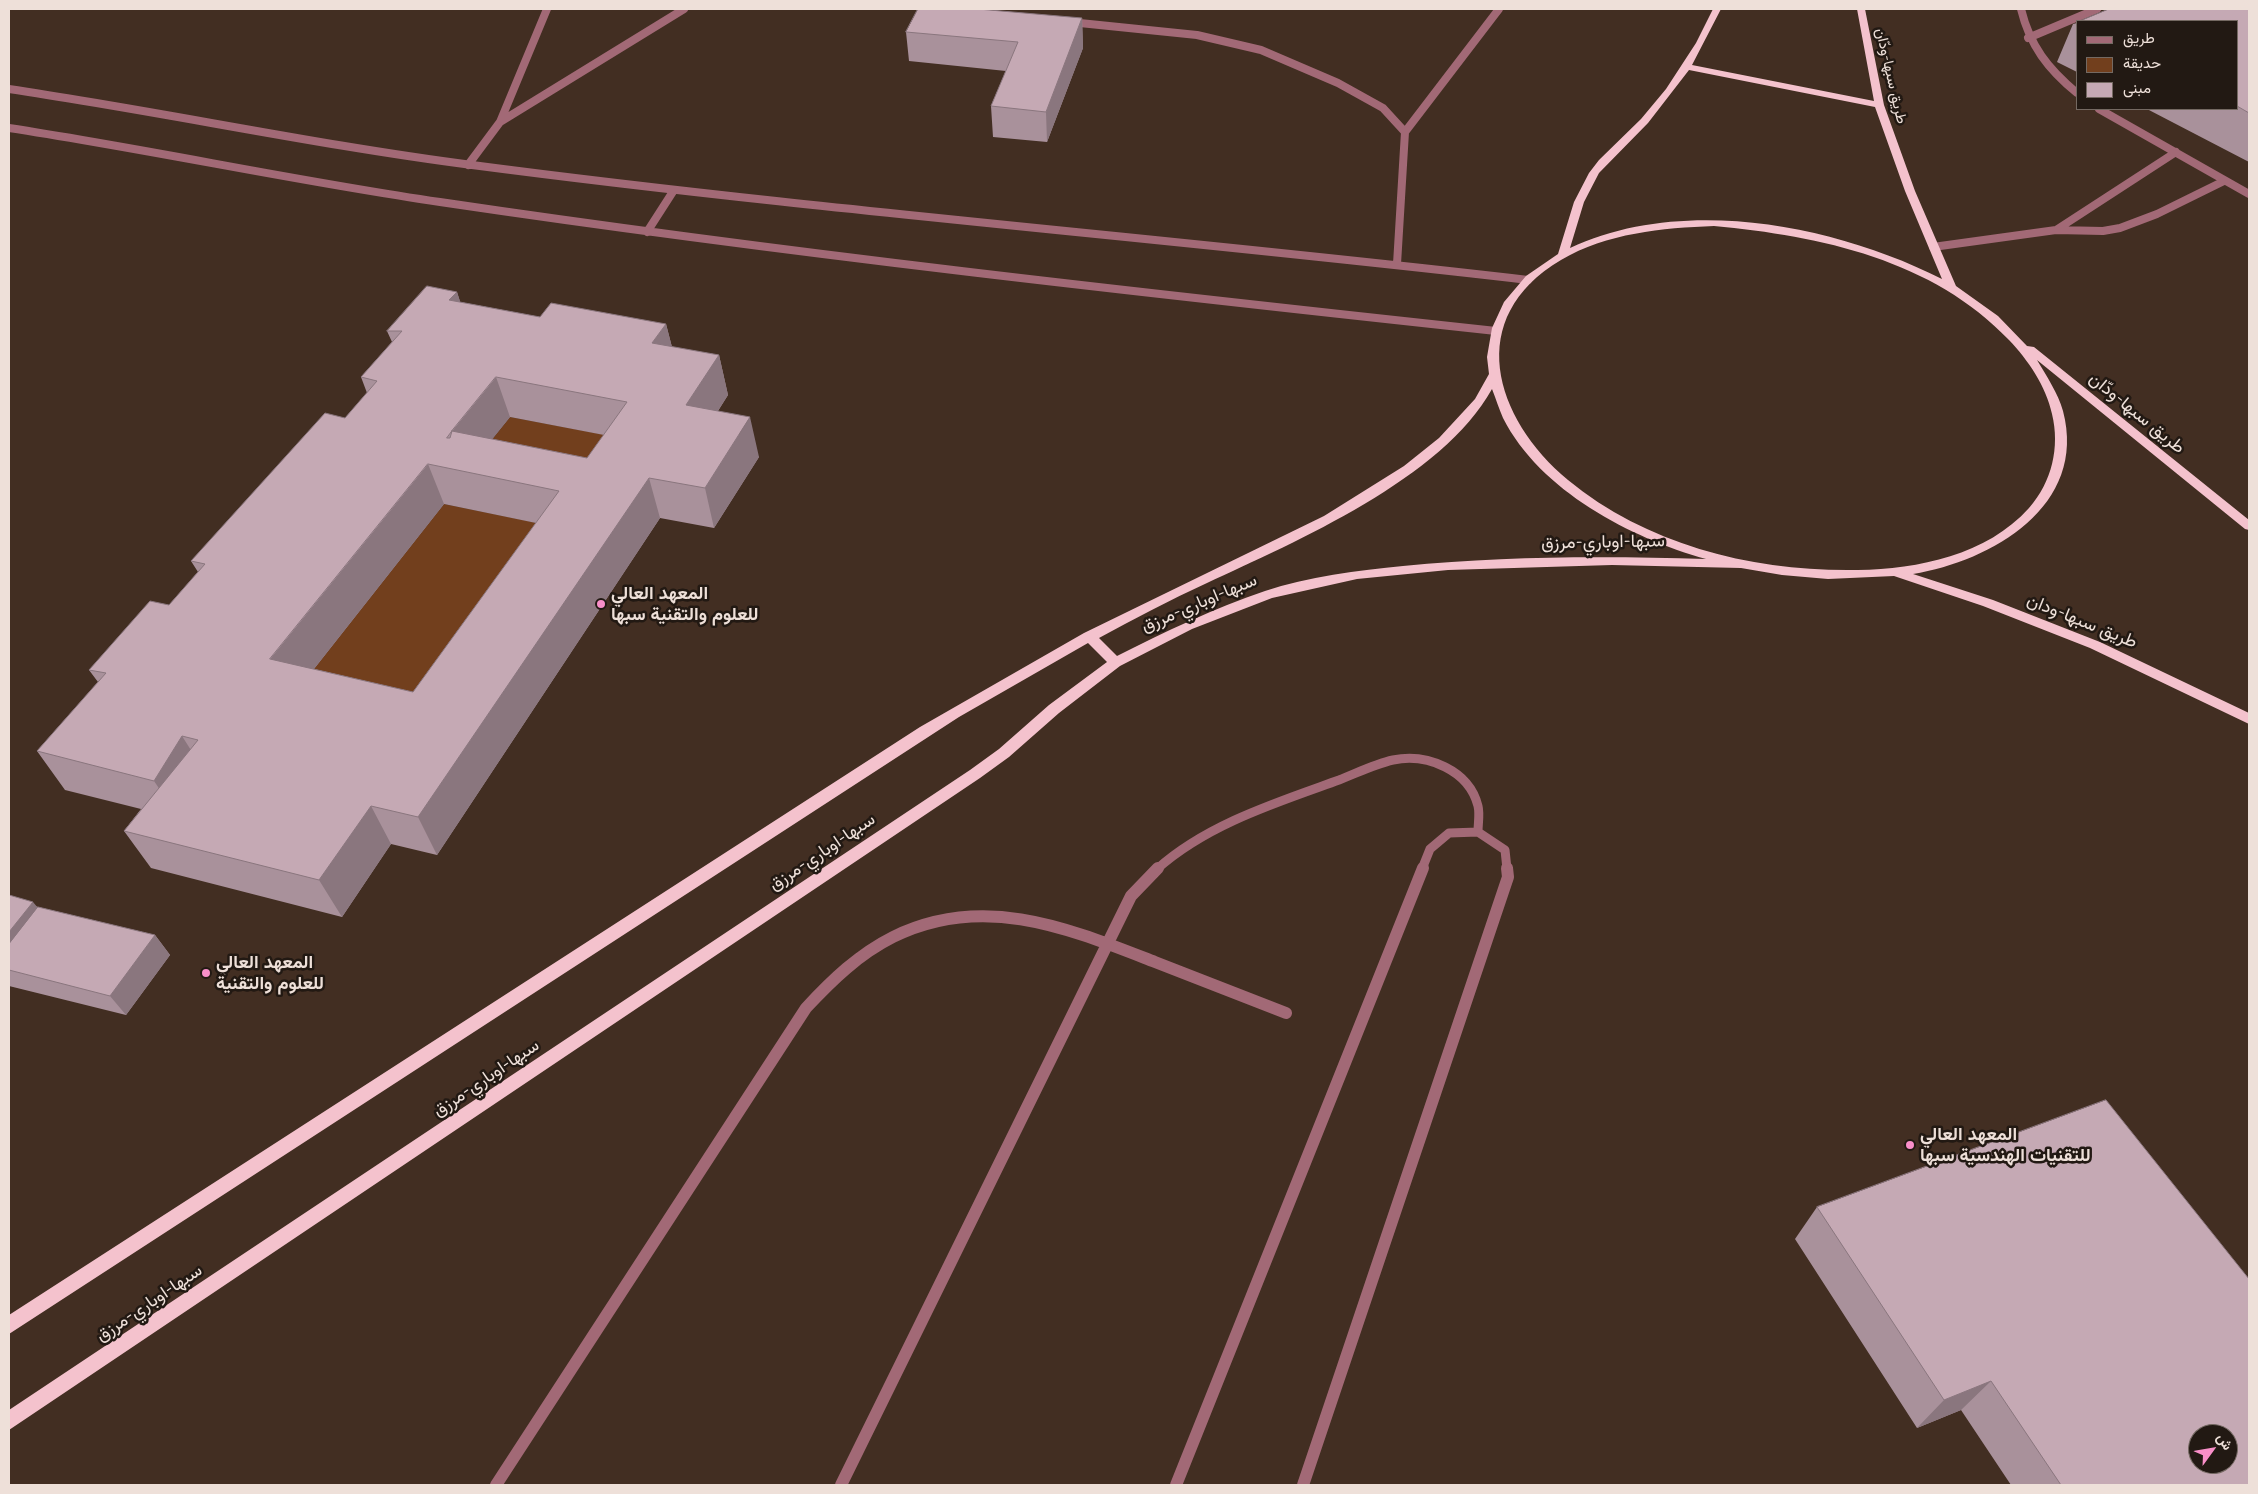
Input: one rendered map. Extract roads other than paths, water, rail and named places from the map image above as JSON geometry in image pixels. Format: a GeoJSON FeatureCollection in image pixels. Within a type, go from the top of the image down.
{"type":"FeatureCollection","features":[{"type":"Feature","properties":{"kind":"highway"},"geometry":{"type":"LineString","coordinates":[[1563,255],[1581,196],[1595,171],[1632,135],[1657,107],[1706,35],[1717,9]]}},
{"type":"Feature","properties":{"kind":"highway","name":"طريق سبها-ودّان"},"geometry":{"type":"LineString","coordinates":[[1861,9],[1880,105],[1910,191],[1952,289]]}},
{"type":"Feature","properties":{"kind":"highway"},"geometry":{"type":"LineString","coordinates":[[1685,66],[1880,105]]}},
{"type":"Feature","properties":{"kind":"highway"},"geometry":{"type":"LineString","coordinates":[[1697,223],[1749,225],[1820,236],[1889,258],[1952,289],[2003,328],[2027,353],[2045,380],[2057,408],[2062,435],[2060,462],[2050,488],[2032,512],[2008,534],[1976,551],[1948,561],[1896,572],[1828,575],[1794,573],[1740,564],[1697,552],[1656,537],[1618,519],[1585,498],[1555,475],[1531,451],[1509,418],[1501,401],[1494,376],[1492,361],[1496,331],[1503,313],[1528,280],[1563,255],[1617,234],[1648,228],[1697,223]]}},
{"type":"Feature","properties":{"kind":"highway","name":"طريق سبها-ودّان"},"geometry":{"type":"LineString","coordinates":[[2003,328],[2249,526]]}},
{"type":"Feature","properties":{"kind":"highway","name":"سبها-اوباري-مرزق"},"geometry":{"type":"LineString","coordinates":[[9,1325],[925,731],[1012,678],[1089,636],[1332,516],[1376,490],[1450,434],[1475,407],[1494,376]]}},
{"type":"Feature","properties":{"kind":"highway","name":"سبها-اوباري-مرزق"},"geometry":{"type":"LineString","coordinates":[[9,1421],[974,774],[1004,753],[1054,709],[1116,663],[1186,626],[1269,594],[1357,575],[1457,566],[1612,561],[1740,564]]}},
{"type":"Feature","properties":{"kind":"highway","name":"طريق سبها-ودان"},"geometry":{"type":"LineString","coordinates":[[1896,572],[1988,603],[2096,645],[2249,719]]}},
{"type":"Feature","properties":{"kind":"highway"},"geometry":{"type":"LineString","coordinates":[[1089,636],[1116,663]]}},
{"type":"Feature","properties":{"kind":"street"},"geometry":{"type":"LineString","coordinates":[[468,165],[500,122],[547,9]]}},
{"type":"Feature","properties":{"kind":"street"},"geometry":{"type":"LineString","coordinates":[[500,122],[684,9]]}},
{"type":"Feature","properties":{"kind":"street"},"geometry":{"type":"LineString","coordinates":[[1397,264],[1405,132],[1499,9]]}},
{"type":"Feature","properties":{"kind":"street"},"geometry":{"type":"LineString","coordinates":[[2021,9],[2028,38],[2048,67],[2076,92]]}},
{"type":"Feature","properties":{"kind":"street"},"geometry":{"type":"LineString","coordinates":[[2028,38],[2097,9]]}},
{"type":"Feature","properties":{"kind":"street"},"geometry":{"type":"LineString","coordinates":[[1059,21],[1197,35],[1261,50],[1338,83],[1383,108],[1405,132]]}},
{"type":"Feature","properties":{"kind":"street"},"geometry":{"type":"LineString","coordinates":[[9,88],[468,165],[674,190],[1397,264],[1528,280]]}},
{"type":"Feature","properties":{"kind":"street"},"geometry":{"type":"LineString","coordinates":[[2101,110],[2249,194]]}},
{"type":"Feature","properties":{"kind":"street"},"geometry":{"type":"LineString","coordinates":[[9,128],[93,140],[275,175],[437,202],[646,232],[1263,306],[1496,331]]}},
{"type":"Feature","properties":{"kind":"street"},"geometry":{"type":"LineString","coordinates":[[2056,230],[2176,152]]}},
{"type":"Feature","properties":{"kind":"street"},"geometry":{"type":"LineString","coordinates":[[1933,247],[2056,230],[2103,231],[2120,228],[2157,214],[2224,180]]}},
{"type":"Feature","properties":{"kind":"street"},"geometry":{"type":"LineString","coordinates":[[646,232],[674,190]]}},
{"type":"Feature","properties":{"kind":"street"},"geometry":{"type":"LineString","coordinates":[[842,1485],[1131,896],[1166,862],[1201,838],[1240,819],[1393,760],[1412,758],[1431,761],[1449,768],[1464,779],[1473,792],[1478,807],[1478,832]]}},
{"type":"Feature","properties":{"kind":"street"},"geometry":{"type":"LineString","coordinates":[[1176,1485],[1430,849],[1449,833],[1478,832],[1504,850],[1508,877],[1303,1485]]}},
{"type":"Feature","properties":{"kind":"street"},"geometry":{"type":"LineString","coordinates":[[496,1485],[806,1008],[830,980],[858,956],[890,937],[926,924],[963,917],[1001,915],[1037,920],[1107,944],[1286,1013]]}},
{"type":"Feature","properties":{"kind":"place","name":"المعهد العالي للعلوم والتقنية سبها"},"geometry":{"type":"Point","coordinates":[601,604]}},
{"type":"Feature","properties":{"kind":"place","name":"المعهد العالي للعلوم والتقنية"},"geometry":{"type":"Point","coordinates":[206,973]}},
{"type":"Feature","properties":{"kind":"place","name":"المعهد العالي للتقنيات الهندسية سبها"},"geometry":{"type":"Point","coordinates":[1910,1145]}}]}
